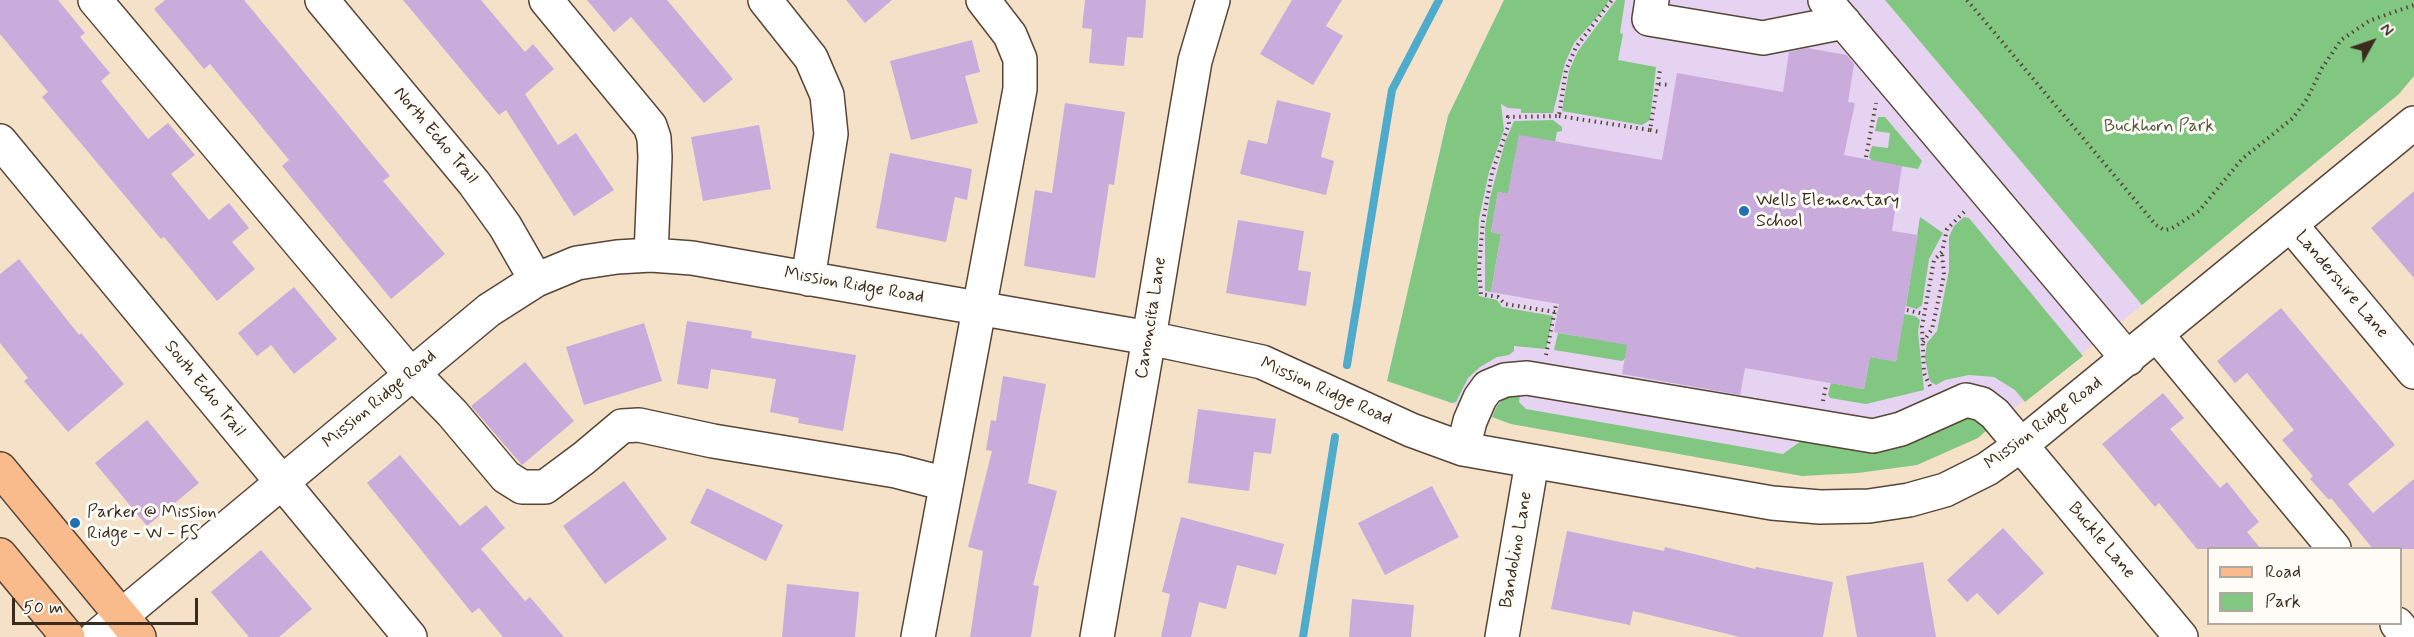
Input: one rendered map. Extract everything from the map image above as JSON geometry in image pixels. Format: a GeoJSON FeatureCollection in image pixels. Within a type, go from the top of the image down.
{"type":"FeatureCollection","features":[{"type":"Feature","properties":{"kind":"main road"},"geometry":{"type":"LineString","coordinates":[[0,469],[130,626]]}},
{"type":"Feature","properties":{"kind":"main road"},"geometry":{"type":"LineString","coordinates":[[0,555],[68,637]]}},
{"type":"Feature","properties":{"kind":"street"},"geometry":{"type":"LineString","coordinates":[[95,0],[412,374],[452,413],[506,477],[522,487],[545,486],[584,458],[622,426],[639,425],[713,441],[896,471],[946,484]]}},
{"type":"Feature","properties":{"kind":"street","name":"North Echo Trail"},"geometry":{"type":"LineString","coordinates":[[322,0],[474,183],[505,226],[536,280]]}},
{"type":"Feature","properties":{"kind":"street"},"geometry":{"type":"LineString","coordinates":[[546,0],[650,126],[654,138],[655,157],[651,255]]}},
{"type":"Feature","properties":{"kind":"street"},"geometry":{"type":"LineString","coordinates":[[765,0],[811,58],[827,95],[831,134],[808,279]]}},
{"type":"Feature","properties":{"kind":"street"},"geometry":{"type":"LineString","coordinates":[[918,637],[1020,89],[1020,58],[1010,35],[983,0]]}},
{"type":"Feature","properties":{"kind":"street","name":"Canoncita Lane"},"geometry":{"type":"LineString","coordinates":[[1097,637],[1195,61],[1213,0]]}},
{"type":"Feature","properties":{"kind":"street"},"geometry":{"type":"LineString","coordinates":[[1652,0],[1649,19],[1763,38],[1834,11],[2128,359]]}},
{"type":"Feature","properties":{"kind":"street","name":"Mission Ridge Road"},"geometry":{"type":"LineString","coordinates":[[96,637],[130,626],[281,482],[489,310],[536,280],[578,263],[651,255],[721,262],[1149,338],[1262,362],[1411,430],[1463,449],[1772,503],[1820,507],[1869,507],[1909,500],[1945,490],[1987,469],[2021,445],[2128,359],[2414,123]]}},
{"type":"Feature","properties":{"kind":"street","name":"South Echo Trail"},"geometry":{"type":"LineString","coordinates":[[0,141],[410,637]]}},
{"type":"Feature","properties":{"kind":"street","name":"Landershire Lane"},"geometry":{"type":"LineString","coordinates":[[2291,225],[2414,372]]}},
{"type":"Feature","properties":{"kind":"street"},"geometry":{"type":"LineString","coordinates":[[2157,335],[2332,547]]}},
{"type":"Feature","properties":{"kind":"street","name":"Buckle Lane"},"geometry":{"type":"LineString","coordinates":[[1463,449],[1470,421],[1480,398],[1488,387],[1505,380],[1527,378],[1873,436],[1901,429],[1966,400],[1982,404],[1995,414],[2181,637]]}},
{"type":"Feature","properties":{"kind":"street","name":"Bandolino Lane"},"geometry":{"type":"LineString","coordinates":[[1505,637],[1532,462]]}},
{"type":"Feature","properties":{"kind":"street"},"geometry":{"type":"LineString","coordinates":[[2398,625],[2408,637]]}},
{"type":"Feature","properties":{"kind":"path"},"geometry":{"type":"LineString","coordinates":[[1559,116],[1566,70],[1576,47],[1612,0]]}},
{"type":"Feature","properties":{"kind":"path"},"geometry":{"type":"LineString","coordinates":[[1967,0],[2156,225],[2164,230],[2171,229],[2199,211],[2242,159],[2293,118],[2307,99],[2334,48],[2350,32],[2369,21],[2414,4]]}},
{"type":"Feature","properties":{"kind":"path"},"geometry":{"type":"LineString","coordinates":[[1650,130],[1660,70]]}},
{"type":"Feature","properties":{"kind":"path"},"geometry":{"type":"LineString","coordinates":[[1659,84],[1670,85]]}},
{"type":"Feature","properties":{"kind":"path"},"geometry":{"type":"LineString","coordinates":[[1866,157],[1877,99]]}},
{"type":"Feature","properties":{"kind":"path"},"geometry":{"type":"LineString","coordinates":[[1875,110],[1882,112]]}},
{"type":"Feature","properties":{"kind":"path"},"geometry":{"type":"LineString","coordinates":[[1555,312],[1505,304],[1498,297],[1481,294],[1479,268],[1485,212],[1492,173],[1509,124],[1508,117],[1559,116],[1660,132]]}},
{"type":"Feature","properties":{"kind":"path"},"geometry":{"type":"LineString","coordinates":[[1923,342],[1932,329],[1944,275],[1942,252],[1947,229],[1966,210],[1959,202]]}},
{"type":"Feature","properties":{"kind":"path"},"geometry":{"type":"LineString","coordinates":[[1933,390],[1924,373],[1922,327],[1934,260],[1942,252]]}},
{"type":"Feature","properties":{"kind":"path"},"geometry":{"type":"LineString","coordinates":[[1546,355],[1556,305]]}},
{"type":"Feature","properties":{"kind":"path"},"geometry":{"type":"LineString","coordinates":[[1907,310],[1924,314]]}},
{"type":"Feature","properties":{"kind":"path"},"geometry":{"type":"LineString","coordinates":[[1535,353],[1558,357]]}},
{"type":"Feature","properties":{"kind":"path"},"geometry":{"type":"LineString","coordinates":[[1823,405],[1826,386]]}},
{"type":"Feature","properties":{"kind":"shaded area","name":"Wells Elementary School"},"geometry":{"type":"Polygon","coordinates":[[[1504,0],[1885,0],[2142,305],[1984,433],[1917,465],[1802,476],[1511,424],[1387,381],[1448,116],[1504,0]]]}},
{"type":"Feature","properties":{"kind":"green space"},"geometry":{"type":"Polygon","coordinates":[[[1504,0],[1609,0],[1574,43],[1565,63],[1553,113],[1521,113],[1521,109],[1508,108],[1501,104],[1504,130],[1489,172],[1479,219],[1477,272],[1479,296],[1497,300],[1502,307],[1553,316],[1546,349],[1514,346],[1514,351],[1509,355],[1497,357],[1480,367],[1468,378],[1456,402],[1452,403],[1387,381],[1448,116],[1504,0]]]}},
{"type":"Feature","properties":{"kind":"green space"},"geometry":{"type":"Polygon","coordinates":[[[1616,0],[1625,0],[1620,33],[1623,34],[1618,60],[1656,67],[1650,120],[1642,125],[1562,111],[1569,71],[1578,51],[1616,0]]]}},
{"type":"Feature","properties":{"kind":"green space","name":"Buckhorn Park"},"geometry":{"type":"Polygon","coordinates":[[[1885,0],[2414,0],[2414,76],[2399,94],[2142,305],[1885,0]]]}},
{"type":"Feature","properties":{"kind":"green space"},"geometry":{"type":"Polygon","coordinates":[[[1878,117],[1885,117],[1922,161],[1918,169],[1872,161],[1869,157],[1872,146],[1888,148],[1890,133],[1875,131],[1878,117]]]}},
{"type":"Feature","properties":{"kind":"green space"},"geometry":{"type":"Polygon","coordinates":[[[1553,120],[1562,127],[1562,131],[1557,132],[1555,142],[1519,136],[1508,194],[1498,192],[1491,232],[1501,234],[1491,292],[1485,291],[1485,229],[1490,198],[1505,142],[1514,121],[1553,120]]]}},
{"type":"Feature","properties":{"kind":"green space"},"geometry":{"type":"Polygon","coordinates":[[[1920,217],[1943,233],[1929,259],[1922,305],[1917,309],[1906,306],[1920,217]]]}},
{"type":"Feature","properties":{"kind":"green space"},"geometry":{"type":"Polygon","coordinates":[[[1964,217],[1969,218],[2083,356],[2025,402],[2015,390],[1994,377],[1969,375],[1945,380],[1936,385],[1929,378],[1925,358],[1926,349],[1927,343],[1937,331],[1949,270],[1949,237],[1954,226],[1964,217]]]}},
{"type":"Feature","properties":{"kind":"green space"},"geometry":{"type":"Polygon","coordinates":[[[1904,314],[1915,316],[1920,320],[1918,332],[1924,390],[1866,404],[1830,398],[1828,394],[1831,383],[1864,389],[1870,357],[1896,361],[1904,314]]]}},
{"type":"Feature","properties":{"kind":"green space"},"geometry":{"type":"Polygon","coordinates":[[[1558,333],[1629,344],[1626,358],[1622,361],[1554,350],[1558,333]]]}},
{"type":"Feature","properties":{"kind":"green space"},"geometry":{"type":"Polygon","coordinates":[[[1511,395],[1520,396],[1519,402],[1526,409],[1783,454],[1808,436],[1965,416],[1977,417],[1987,430],[1978,438],[1917,465],[1858,473],[1802,476],[1511,424],[1492,417],[1503,399],[1511,395]]]}},
{"type":"Feature","properties":{"kind":"building"},"geometry":{"type":"Polygon","coordinates":[[[0,0],[58,0],[85,33],[80,37],[110,73],[101,81],[148,139],[168,123],[195,155],[171,174],[209,220],[229,203],[249,228],[232,242],[255,269],[217,301],[164,237],[161,239],[42,97],[48,92],[0,34],[0,0]]]}},
{"type":"Feature","properties":{"kind":"building"},"geometry":{"type":"Polygon","coordinates":[[[165,0],[244,0],[390,176],[383,181],[445,254],[391,299],[282,166],[289,160],[210,64],[204,69],[154,9],[165,0]]]}},
{"type":"Feature","properties":{"kind":"building"},"geometry":{"type":"Polygon","coordinates":[[[403,0],[481,0],[525,52],[533,44],[554,69],[525,94],[558,145],[576,133],[614,190],[574,216],[506,110],[499,115],[403,0]]]}},
{"type":"Feature","properties":{"kind":"building"},"geometry":{"type":"Polygon","coordinates":[[[587,0],[667,0],[733,79],[704,103],[631,17],[614,32],[587,0]]]}},
{"type":"Feature","properties":{"kind":"building"},"geometry":{"type":"Polygon","coordinates":[[[846,0],[892,0],[865,23],[846,0]]]}},
{"type":"Feature","properties":{"kind":"building"},"geometry":{"type":"Polygon","coordinates":[[[1085,0],[1146,0],[1143,38],[1127,37],[1124,66],[1089,63],[1092,29],[1082,28],[1085,0]]]}},
{"type":"Feature","properties":{"kind":"building"},"geometry":{"type":"Polygon","coordinates":[[[1292,0],[1342,0],[1326,26],[1343,36],[1313,85],[1260,54],[1292,0]]]}},
{"type":"Feature","properties":{"kind":"building"},"geometry":{"type":"Polygon","coordinates":[[[972,40],[980,72],[965,76],[978,123],[911,140],[890,61],[972,40]]]}},
{"type":"Feature","properties":{"kind":"building"},"geometry":{"type":"Polygon","coordinates":[[[1807,48],[1847,55],[1854,64],[1848,102],[1855,103],[1844,155],[1902,166],[1892,231],[1918,235],[1896,362],[1870,357],[1864,389],[1745,368],[1740,395],[1622,374],[1627,345],[1554,332],[1559,304],[1491,292],[1501,234],[1491,232],[1498,192],[1508,194],[1519,135],[1662,160],[1677,73],[1783,92],[1789,52],[1807,48]]]}},
{"type":"Feature","properties":{"kind":"building"},"geometry":{"type":"Polygon","coordinates":[[[1277,100],[1331,113],[1321,157],[1334,161],[1326,195],[1240,174],[1248,140],[1267,144],[1277,100]]]}},
{"type":"Feature","properties":{"kind":"building"},"geometry":{"type":"Polygon","coordinates":[[[1065,103],[1125,112],[1114,185],[1109,184],[1095,278],[1024,266],[1035,190],[1052,193],[1065,103]]]}},
{"type":"Feature","properties":{"kind":"building"},"geometry":{"type":"Polygon","coordinates":[[[759,125],[771,189],[703,201],[691,137],[759,125]]]}},
{"type":"Feature","properties":{"kind":"building"},"geometry":{"type":"Polygon","coordinates":[[[890,153],[972,169],[967,200],[955,197],[946,242],[876,228],[890,153]]]}},
{"type":"Feature","properties":{"kind":"building"},"geometry":{"type":"Polygon","coordinates":[[[2414,191],[2414,278],[2371,228],[2414,191]]]}},
{"type":"Feature","properties":{"kind":"building"},"geometry":{"type":"Polygon","coordinates":[[[1238,220],[1304,231],[1298,270],[1311,272],[1306,306],[1226,293],[1238,220]]]}},
{"type":"Feature","properties":{"kind":"building"},"geometry":{"type":"Polygon","coordinates":[[[19,259],[79,335],[81,333],[124,384],[68,432],[24,381],[28,378],[0,343],[0,274],[19,259]]]}},
{"type":"Feature","properties":{"kind":"building"},"geometry":{"type":"Polygon","coordinates":[[[294,287],[337,339],[294,374],[271,345],[257,356],[238,333],[294,287]]]}},
{"type":"Feature","properties":{"kind":"building"},"geometry":{"type":"Polygon","coordinates":[[[2281,308],[2395,445],[2348,484],[2373,513],[2414,479],[2414,549],[2371,547],[2331,498],[2329,500],[2310,479],[2313,476],[2282,440],[2294,430],[2247,373],[2235,383],[2217,361],[2281,308]]]}},
{"type":"Feature","properties":{"kind":"building"},"geometry":{"type":"Polygon","coordinates":[[[687,321],[752,331],[751,338],[856,355],[843,431],[798,423],[799,418],[770,412],[776,379],[711,369],[708,389],[677,384],[687,321]]]}},
{"type":"Feature","properties":{"kind":"building"},"geometry":{"type":"Polygon","coordinates":[[[644,323],[662,381],[584,405],[566,347],[644,323]]]}},
{"type":"Feature","properties":{"kind":"building"},"geometry":{"type":"Polygon","coordinates":[[[525,362],[574,421],[522,465],[471,406],[525,362]]]}},
{"type":"Feature","properties":{"kind":"building"},"geometry":{"type":"Polygon","coordinates":[[[1003,376],[1046,384],[1028,483],[1057,491],[1033,585],[1039,586],[1031,637],[970,637],[983,551],[968,547],[992,451],[986,450],[991,420],[996,421],[1003,376]]]}},
{"type":"Feature","properties":{"kind":"building"},"geometry":{"type":"Polygon","coordinates":[[[2163,393],[2184,418],[2170,429],[2220,488],[2227,482],[2259,522],[2247,532],[2259,547],[2197,549],[2159,503],[2155,507],[2102,444],[2163,393]]]}},
{"type":"Feature","properties":{"kind":"building"},"geometry":{"type":"Polygon","coordinates":[[[1198,409],[1276,419],[1271,454],[1254,452],[1249,491],[1188,483],[1198,409]]]}},
{"type":"Feature","properties":{"kind":"building"},"geometry":{"type":"Polygon","coordinates":[[[147,420],[199,483],[147,526],[95,463],[147,420]]]}},
{"type":"Feature","properties":{"kind":"building"},"geometry":{"type":"Polygon","coordinates":[[[400,455],[460,526],[486,505],[505,528],[481,549],[525,601],[530,597],[564,637],[503,637],[479,608],[472,613],[367,483],[400,455]]]}},
{"type":"Feature","properties":{"kind":"building"},"geometry":{"type":"Polygon","coordinates":[[[624,481],[667,539],[605,584],[563,526],[624,481]]]}},
{"type":"Feature","properties":{"kind":"building"},"geometry":{"type":"Polygon","coordinates":[[[1432,486],[1459,537],[1385,575],[1358,523],[1432,486]]]}},
{"type":"Feature","properties":{"kind":"building"},"geometry":{"type":"Polygon","coordinates":[[[707,488],[783,525],[766,561],[690,523],[707,488]]]}},
{"type":"Feature","properties":{"kind":"building"},"geometry":{"type":"Polygon","coordinates":[[[1181,517],[1284,544],[1276,575],[1237,565],[1226,609],[1199,602],[1191,637],[1161,637],[1170,594],[1162,592],[1181,517]]]}},
{"type":"Feature","properties":{"kind":"building"},"geometry":{"type":"Polygon","coordinates":[[[2003,528],[2044,573],[1998,615],[1977,593],[1967,602],[1947,580],[2003,528]]]}},
{"type":"Feature","properties":{"kind":"building"},"geometry":{"type":"Polygon","coordinates":[[[1567,531],[1664,551],[1665,547],[1755,569],[1756,567],[1833,582],[1823,637],[1740,637],[1633,611],[1630,625],[1551,609],[1567,531]]]}},
{"type":"Feature","properties":{"kind":"building"},"geometry":{"type":"Polygon","coordinates":[[[261,550],[312,609],[279,637],[249,637],[211,592],[261,550]]]}},
{"type":"Feature","properties":{"kind":"building"},"geometry":{"type":"Polygon","coordinates":[[[1923,562],[1936,637],[1857,637],[1846,576],[1923,562]]]}},
{"type":"Feature","properties":{"kind":"building"},"geometry":{"type":"Polygon","coordinates":[[[787,584],[859,592],[855,637],[782,637],[787,584]]]}},
{"type":"Feature","properties":{"kind":"building"},"geometry":{"type":"Polygon","coordinates":[[[1352,599],[1414,605],[1411,637],[1349,637],[1352,599]]]}},
{"type":"Feature","properties":{"kind":"waterway"},"geometry":{"type":"LineString","coordinates":[[1347,365],[1392,90],[1439,0]]}},
{"type":"Feature","properties":{"kind":"waterway"},"geometry":{"type":"LineString","coordinates":[[1303,637],[1335,437]]}},
{"type":"Feature","properties":{"kind":"place","name":"Wells Elementary School"},"geometry":{"type":"Point","coordinates":[1744,211]}},
{"type":"Feature","properties":{"kind":"place","name":"Parker @ Mission Ridge - W - FS"},"geometry":{"type":"Point","coordinates":[75,523]}}]}
